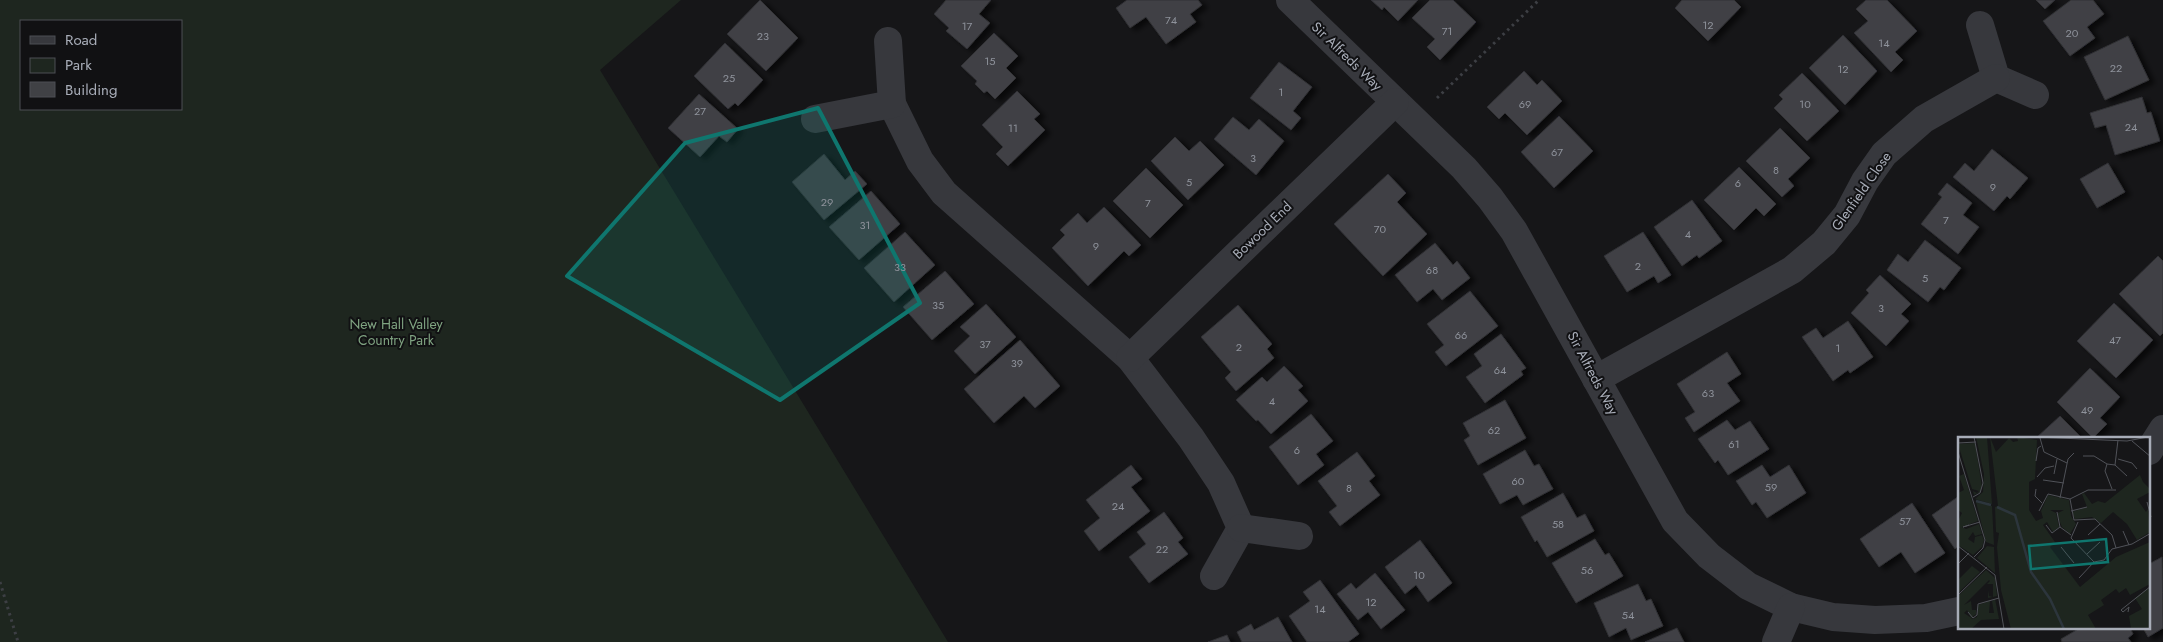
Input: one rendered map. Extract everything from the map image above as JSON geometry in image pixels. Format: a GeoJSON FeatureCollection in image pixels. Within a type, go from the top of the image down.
{"type":"FeatureCollection","features":[{"type":"Feature","properties":{"kind":"street","name":"Sir Alfreds Way"},"geometry":{"type":"LineString","coordinates":[[1290,0],[1464,168],[1490,198],[1514,231],[1560,311],[1675,520],[1708,556],[1748,586],[1791,607],[1833,617],[1874,620],[1926,618],[1958,611]]}},
{"type":"Feature","properties":{"kind":"street"},"geometry":{"type":"LineString","coordinates":[[1980,25],[1996,78],[2035,95]]}},
{"type":"Feature","properties":{"kind":"street"},"geometry":{"type":"LineString","coordinates":[[888,41],[892,104],[920,161],[944,193],[1130,358],[1191,438],[1216,475],[1241,528]]}},
{"type":"Feature","properties":{"kind":"street","name":"Glenfield Close"},"geometry":{"type":"LineString","coordinates":[[1596,379],[1792,270],[1824,242],[1847,215],[1865,181],[1884,154],[1924,119],[1996,78]]}},
{"type":"Feature","properties":{"kind":"street"},"geometry":{"type":"LineString","coordinates":[[815,119],[892,104]]}},
{"type":"Feature","properties":{"kind":"street","name":"Bowood End"},"geometry":{"type":"LineString","coordinates":[[1130,358],[1404,112]]}},
{"type":"Feature","properties":{"kind":"street"},"geometry":{"type":"LineString","coordinates":[[2150,449],[2163,429]]}},
{"type":"Feature","properties":{"kind":"street"},"geometry":{"type":"LineString","coordinates":[[1241,528],[1299,536]]}},
{"type":"Feature","properties":{"kind":"street"},"geometry":{"type":"LineString","coordinates":[[1214,576],[1241,528]]}},
{"type":"Feature","properties":{"kind":"street"},"geometry":{"type":"LineString","coordinates":[[1776,642],[1791,607]]}},
{"type":"Feature","properties":{"kind":"path"},"geometry":{"type":"LineString","coordinates":[[1404,112],[1539,0]]}},
{"type":"Feature","properties":{"kind":"path"},"geometry":{"type":"LineString","coordinates":[[0,582],[18,642]]}},
{"type":"Feature","properties":{"kind":"highlighted area"},"geometry":{"type":"Polygon","coordinates":[[[818,108],[920,303],[780,400],[567,276],[685,143],[818,108]]]}},
{"type":"Feature","properties":{"kind":"green space","name":"New Hall Valley Country Park"},"geometry":{"type":"Polygon","coordinates":[[[0,0],[681,0],[600,70],[948,642],[0,642],[0,0]]]}},
{"type":"Feature","properties":{"kind":"building"},"geometry":{"type":"Polygon","coordinates":[[[760,0],[798,38],[766,71],[727,34],[760,0]]]}},
{"type":"Feature","properties":{"kind":"building"},"geometry":{"type":"Polygon","coordinates":[[[946,0],[991,0],[979,14],[990,23],[967,49],[946,31],[949,28],[934,14],[946,0]]]}},
{"type":"Feature","properties":{"kind":"building"},"geometry":{"type":"Polygon","coordinates":[[[1127,0],[1198,0],[1202,5],[1190,14],[1196,22],[1166,44],[1146,17],[1130,28],[1116,8],[1127,0]]]}},
{"type":"Feature","properties":{"kind":"building"},"geometry":{"type":"Polygon","coordinates":[[[1371,0],[1418,0],[1398,21],[1384,7],[1382,10],[1371,0]]]}},
{"type":"Feature","properties":{"kind":"building"},"geometry":{"type":"Polygon","coordinates":[[[1430,0],[1453,0],[1476,22],[1440,60],[1427,47],[1435,39],[1412,18],[1430,0]]]}},
{"type":"Feature","properties":{"kind":"building"},"geometry":{"type":"Polygon","coordinates":[[[1682,0],[1734,0],[1741,7],[1708,41],[1675,8],[1682,0]]]}},
{"type":"Feature","properties":{"kind":"building"},"geometry":{"type":"Polygon","coordinates":[[[1866,0],[1887,0],[1917,31],[1895,52],[1903,60],[1891,72],[1854,33],[1868,21],[1856,9],[1866,0]]]}},
{"type":"Feature","properties":{"kind":"building"},"geometry":{"type":"Polygon","coordinates":[[[2036,0],[2055,0],[2045,9],[2036,0]]]}},
{"type":"Feature","properties":{"kind":"building"},"geometry":{"type":"Polygon","coordinates":[[[2071,0],[2093,0],[2104,14],[2087,27],[2095,38],[2070,56],[2043,21],[2071,0]]]}},
{"type":"Feature","properties":{"kind":"building"},"geometry":{"type":"Polygon","coordinates":[[[994,33],[1018,56],[1006,68],[1016,78],[995,99],[987,91],[984,93],[975,84],[977,81],[961,66],[994,33]]]}},
{"type":"Feature","properties":{"kind":"building"},"geometry":{"type":"Polygon","coordinates":[[[1843,35],[1877,71],[1845,105],[1809,68],[1843,35]]]}},
{"type":"Feature","properties":{"kind":"building"},"geometry":{"type":"Polygon","coordinates":[[[2128,36],[2149,80],[2105,100],[2084,57],[2128,36]]]}},
{"type":"Feature","properties":{"kind":"building"},"geometry":{"type":"Polygon","coordinates":[[[725,43],[763,80],[738,106],[735,103],[728,109],[694,76],[725,43]]]}},
{"type":"Feature","properties":{"kind":"building"},"geometry":{"type":"Polygon","coordinates":[[[1279,62],[1312,87],[1293,111],[1301,118],[1291,130],[1250,98],[1279,62]]]}},
{"type":"Feature","properties":{"kind":"building"},"geometry":{"type":"Polygon","coordinates":[[[1524,71],[1537,85],[1542,80],[1562,101],[1527,135],[1505,113],[1499,119],[1487,107],[1524,71]]]}},
{"type":"Feature","properties":{"kind":"building"},"geometry":{"type":"Polygon","coordinates":[[[1802,73],[1839,111],[1807,141],[1774,108],[1783,99],[1779,95],[1802,73]]]}},
{"type":"Feature","properties":{"kind":"building"},"geometry":{"type":"Polygon","coordinates":[[[1017,91],[1040,114],[1034,119],[1045,130],[1008,166],[996,154],[1003,147],[982,125],[1017,91]]]}},
{"type":"Feature","properties":{"kind":"building"},"geometry":{"type":"Polygon","coordinates":[[[699,94],[738,129],[727,142],[719,136],[700,157],[668,128],[699,94]]]}},
{"type":"Feature","properties":{"kind":"building"},"geometry":{"type":"Polygon","coordinates":[[[2142,97],[2147,113],[2151,112],[2160,141],[2115,155],[2106,125],[2095,128],[2090,113],[2142,97]]]}},
{"type":"Feature","properties":{"kind":"building"},"geometry":{"type":"Polygon","coordinates":[[[1559,116],[1593,151],[1554,188],[1521,152],[1559,116]]]}},
{"type":"Feature","properties":{"kind":"building"},"geometry":{"type":"Polygon","coordinates":[[[1233,117],[1249,130],[1259,119],[1284,141],[1256,175],[1214,139],[1233,117]]]}},
{"type":"Feature","properties":{"kind":"building"},"geometry":{"type":"Polygon","coordinates":[[[1780,128],[1810,158],[1788,179],[1794,186],[1782,197],[1746,161],[1780,128]]]}},
{"type":"Feature","properties":{"kind":"building"},"geometry":{"type":"Polygon","coordinates":[[[1175,137],[1189,151],[1200,141],[1224,165],[1188,200],[1151,161],[1175,137]]]}},
{"type":"Feature","properties":{"kind":"building"},"geometry":{"type":"Polygon","coordinates":[[[1992,149],[2028,178],[2010,199],[2007,196],[1994,211],[1953,177],[1965,163],[1974,171],[1992,149]]]}},
{"type":"Feature","properties":{"kind":"building"},"geometry":{"type":"Polygon","coordinates":[[[824,154],[845,180],[855,171],[867,184],[824,220],[792,182],[824,154]]]}},
{"type":"Feature","properties":{"kind":"building"},"geometry":{"type":"Polygon","coordinates":[[[2108,163],[2125,192],[2097,208],[2080,179],[2108,163]]]}},
{"type":"Feature","properties":{"kind":"building"},"geometry":{"type":"Polygon","coordinates":[[[1739,167],[1776,204],[1764,216],[1756,208],[1734,230],[1704,200],[1739,167]]]}},
{"type":"Feature","properties":{"kind":"building"},"geometry":{"type":"Polygon","coordinates":[[[1146,168],[1183,205],[1150,238],[1113,201],[1146,168]]]}},
{"type":"Feature","properties":{"kind":"building"},"geometry":{"type":"Polygon","coordinates":[[[1388,174],[1406,193],[1397,202],[1427,234],[1383,276],[1334,224],[1388,174]]]}},
{"type":"Feature","properties":{"kind":"building"},"geometry":{"type":"Polygon","coordinates":[[[1947,183],[1972,203],[1963,215],[1979,227],[1958,254],[1921,224],[1942,197],[1938,194],[1947,183]]]}},
{"type":"Feature","properties":{"kind":"building"},"geometry":{"type":"Polygon","coordinates":[[[871,191],[900,224],[859,260],[829,227],[871,191]]]}},
{"type":"Feature","properties":{"kind":"building"},"geometry":{"type":"Polygon","coordinates":[[[1692,200],[1722,241],[1699,258],[1697,255],[1682,266],[1654,227],[1692,200]]]}},
{"type":"Feature","properties":{"kind":"building"},"geometry":{"type":"Polygon","coordinates":[[[1104,207],[1141,245],[1129,256],[1124,251],[1088,286],[1052,248],[1065,235],[1060,230],[1078,213],[1087,223],[1104,207]]]}},
{"type":"Feature","properties":{"kind":"building"},"geometry":{"type":"Polygon","coordinates":[[[905,232],[935,265],[894,302],[864,268],[905,232]]]}},
{"type":"Feature","properties":{"kind":"building"},"geometry":{"type":"Polygon","coordinates":[[[1643,232],[1671,275],[1658,283],[1654,276],[1627,292],[1604,256],[1643,232]]]}},
{"type":"Feature","properties":{"kind":"building"},"geometry":{"type":"Polygon","coordinates":[[[1925,240],[1961,268],[1944,290],[1940,287],[1928,302],[1887,270],[1898,254],[1908,262],[1925,240]]]}},
{"type":"Feature","properties":{"kind":"building"},"geometry":{"type":"Polygon","coordinates":[[[1435,243],[1453,265],[1457,261],[1470,278],[1442,300],[1433,289],[1417,302],[1395,275],[1435,243]]]}},
{"type":"Feature","properties":{"kind":"building"},"geometry":{"type":"Polygon","coordinates":[[[2158,256],[2163,261],[2163,333],[2160,336],[2119,294],[2158,256]]]}},
{"type":"Feature","properties":{"kind":"building"},"geometry":{"type":"Polygon","coordinates":[[[945,271],[974,304],[932,340],[903,307],[945,271]]]}},
{"type":"Feature","properties":{"kind":"building"},"geometry":{"type":"Polygon","coordinates":[[[1880,275],[1911,304],[1901,314],[1909,321],[1886,346],[1851,313],[1869,293],[1866,290],[1880,275]]]}},
{"type":"Feature","properties":{"kind":"building"},"geometry":{"type":"Polygon","coordinates":[[[1470,291],[1498,326],[1446,366],[1435,352],[1444,345],[1427,324],[1470,291]]]}},
{"type":"Feature","properties":{"kind":"building"},"geometry":{"type":"Polygon","coordinates":[[[2114,303],[2153,340],[2116,378],[2077,341],[2114,303]]]}},
{"type":"Feature","properties":{"kind":"building"},"geometry":{"type":"Polygon","coordinates":[[[986,304],[1016,337],[975,374],[954,351],[970,336],[960,327],[986,304]]]}},
{"type":"Feature","properties":{"kind":"building"},"geometry":{"type":"Polygon","coordinates":[[[1238,305],[1272,344],[1267,349],[1274,358],[1236,391],[1225,378],[1231,372],[1201,337],[1238,305]]]}},
{"type":"Feature","properties":{"kind":"building"},"geometry":{"type":"Polygon","coordinates":[[[1848,321],[1873,357],[1850,373],[1848,370],[1833,381],[1802,337],[1816,328],[1823,338],[1848,321]]]}},
{"type":"Feature","properties":{"kind":"building"},"geometry":{"type":"Polygon","coordinates":[[[1501,334],[1526,368],[1521,371],[1523,375],[1485,403],[1466,377],[1482,366],[1474,354],[1501,334]]]}},
{"type":"Feature","properties":{"kind":"building"},"geometry":{"type":"Polygon","coordinates":[[[1020,340],[1060,386],[1035,408],[1024,396],[994,423],[964,389],[1020,340]]]}},
{"type":"Feature","properties":{"kind":"building"},"geometry":{"type":"Polygon","coordinates":[[[1727,352],[1741,374],[1727,383],[1740,401],[1694,432],[1685,418],[1695,412],[1677,384],[1727,352]]]}},
{"type":"Feature","properties":{"kind":"building"},"geometry":{"type":"Polygon","coordinates":[[[1284,366],[1303,386],[1298,390],[1308,401],[1271,434],[1236,400],[1262,377],[1267,382],[1284,366]]]}},
{"type":"Feature","properties":{"kind":"building"},"geometry":{"type":"Polygon","coordinates":[[[2090,368],[2120,397],[2100,418],[2107,424],[2094,437],[2057,402],[2090,368]]]}},
{"type":"Feature","properties":{"kind":"building"},"geometry":{"type":"Polygon","coordinates":[[[1505,400],[1526,438],[1478,465],[1464,440],[1470,436],[1463,423],[1505,400]]]}},
{"type":"Feature","properties":{"kind":"building"},"geometry":{"type":"Polygon","coordinates":[[[1311,414],[1333,441],[1316,454],[1324,465],[1298,485],[1269,447],[1311,414]]]}},
{"type":"Feature","properties":{"kind":"building"},"geometry":{"type":"Polygon","coordinates":[[[2060,416],[2081,437],[2037,437],[2060,416]]]}},
{"type":"Feature","properties":{"kind":"building"},"geometry":{"type":"Polygon","coordinates":[[[1727,420],[1735,430],[1750,421],[1769,449],[1728,475],[1718,460],[1715,463],[1698,439],[1727,420]]]}},
{"type":"Feature","properties":{"kind":"building"},"geometry":{"type":"Polygon","coordinates":[[[1525,450],[1534,466],[1539,464],[1553,489],[1523,505],[1517,495],[1500,504],[1483,474],[1525,450]]]}},
{"type":"Feature","properties":{"kind":"building"},"geometry":{"type":"Polygon","coordinates":[[[1357,452],[1375,476],[1369,481],[1380,495],[1340,526],[1329,512],[1337,506],[1318,481],[1357,452]]]}},
{"type":"Feature","properties":{"kind":"building"},"geometry":{"type":"Polygon","coordinates":[[[1131,465],[1142,479],[1131,487],[1150,511],[1099,551],[1084,531],[1100,518],[1086,500],[1131,465]]]}},
{"type":"Feature","properties":{"kind":"building"},"geometry":{"type":"Polygon","coordinates":[[[1762,465],[1770,477],[1789,465],[1806,493],[1767,518],[1756,502],[1752,505],[1736,481],[1762,465]]]}},
{"type":"Feature","properties":{"kind":"building"},"geometry":{"type":"Polygon","coordinates":[[[1563,493],[1577,518],[1585,514],[1594,531],[1547,557],[1537,540],[1535,542],[1521,517],[1563,493]]]}},
{"type":"Feature","properties":{"kind":"building"},"geometry":{"type":"Polygon","coordinates":[[[1958,497],[1958,546],[1955,549],[1932,515],[1958,497]]]}},
{"type":"Feature","properties":{"kind":"building"},"geometry":{"type":"Polygon","coordinates":[[[1912,503],[1945,553],[1915,573],[1901,552],[1879,567],[1860,539],[1912,503]]]}},
{"type":"Feature","properties":{"kind":"building"},"geometry":{"type":"Polygon","coordinates":[[[1164,512],[1183,538],[1178,542],[1188,554],[1149,583],[1129,557],[1146,544],[1137,532],[1164,512]]]}},
{"type":"Feature","properties":{"kind":"building"},"geometry":{"type":"Polygon","coordinates":[[[1595,539],[1605,555],[1609,553],[1623,576],[1576,603],[1552,563],[1595,539]]]}},
{"type":"Feature","properties":{"kind":"building"},"geometry":{"type":"Polygon","coordinates":[[[1420,540],[1452,583],[1428,602],[1416,585],[1405,594],[1385,567],[1420,540]]]}},
{"type":"Feature","properties":{"kind":"building"},"geometry":{"type":"Polygon","coordinates":[[[2162,557],[2163,628],[2148,637],[2144,630],[2150,630],[2150,563],[2162,557]]]}},
{"type":"Feature","properties":{"kind":"building"},"geometry":{"type":"Polygon","coordinates":[[[1375,573],[1405,610],[1381,629],[1368,612],[1358,620],[1337,594],[1351,583],[1356,589],[1375,573]]]}},
{"type":"Feature","properties":{"kind":"building"},"geometry":{"type":"Polygon","coordinates":[[[1320,580],[1359,634],[1348,642],[1307,642],[1289,616],[1310,601],[1303,592],[1320,580]]]}},
{"type":"Feature","properties":{"kind":"building"},"geometry":{"type":"Polygon","coordinates":[[[1638,584],[1646,601],[1651,599],[1663,626],[1631,640],[1626,628],[1609,637],[1594,603],[1638,584]]]}},
{"type":"Feature","properties":{"kind":"building"},"geometry":{"type":"Polygon","coordinates":[[[1278,617],[1292,642],[1242,642],[1237,632],[1251,624],[1254,630],[1278,617]]]}},
{"type":"Feature","properties":{"kind":"building"},"geometry":{"type":"Polygon","coordinates":[[[1677,628],[1684,642],[1645,642],[1677,628]]]}},
{"type":"Feature","properties":{"kind":"building"},"geometry":{"type":"Polygon","coordinates":[[[2077,630],[2131,630],[2133,634],[2128,638],[2131,642],[2062,642],[2061,639],[2077,630]]]}},
{"type":"Feature","properties":{"kind":"building"},"geometry":{"type":"Polygon","coordinates":[[[1227,635],[1230,642],[1208,642],[1227,635]]]}}]}
